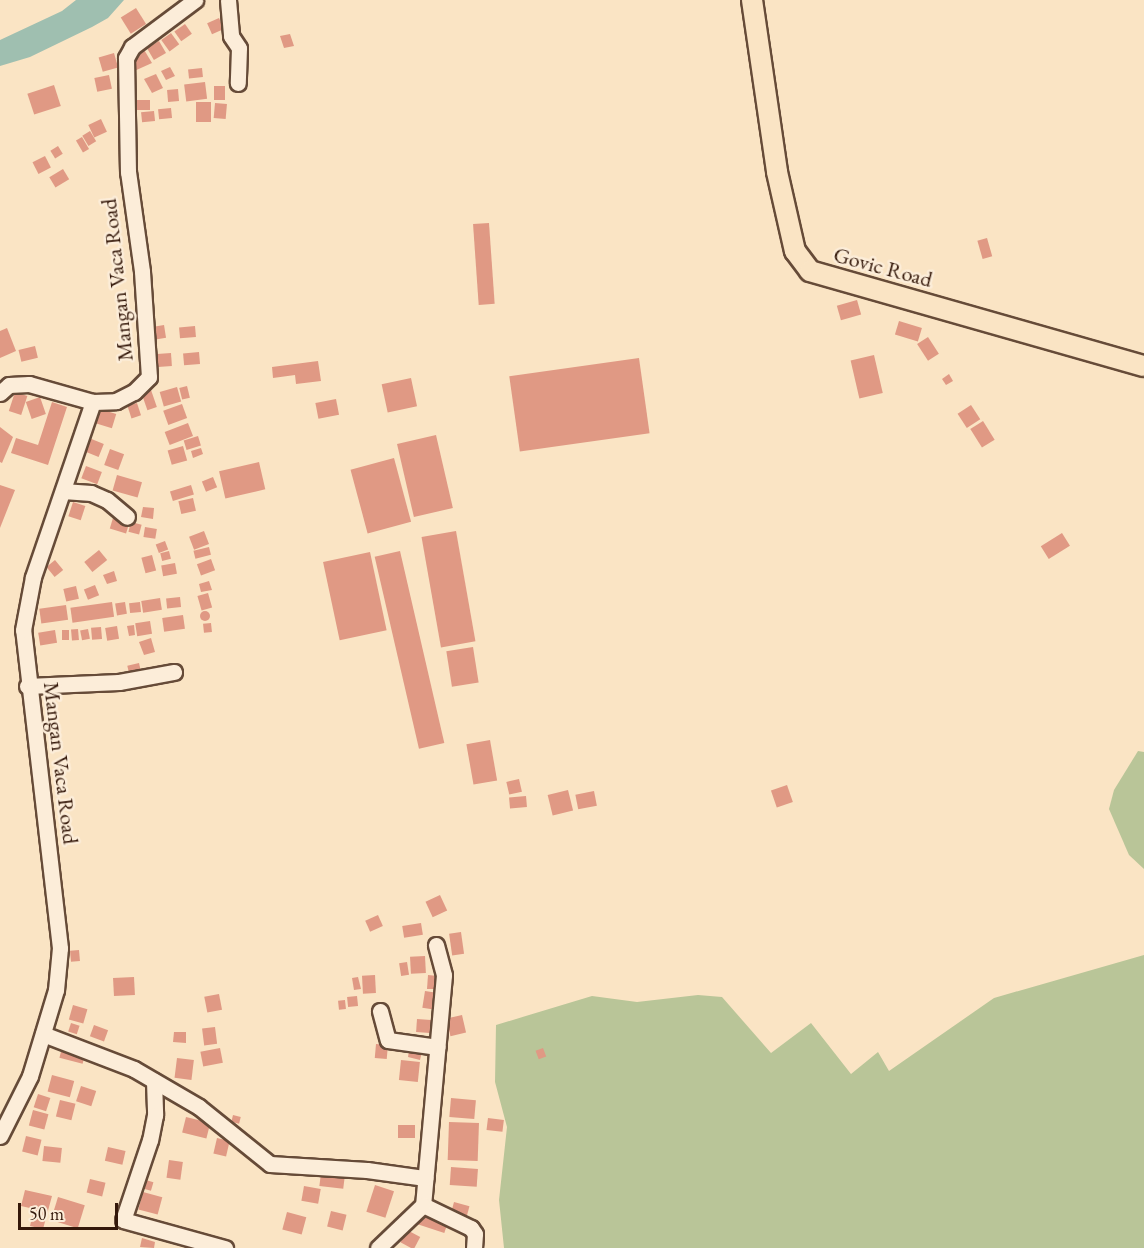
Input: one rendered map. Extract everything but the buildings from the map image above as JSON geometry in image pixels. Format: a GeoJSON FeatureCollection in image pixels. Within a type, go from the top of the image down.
{"type":"FeatureCollection","features":[{"type":"Feature","properties":{"kind":"main road","name":"Govic Road"},"geometry":{"type":"LineString","coordinates":[[752,0],[777,172],[795,250],[810,271],[1144,366]]}},
{"type":"Feature","properties":{"kind":"street","name":"Mangan Vaca Road"},"geometry":{"type":"LineString","coordinates":[[0,1136],[30,1076],[44,1034],[56,990],[60,948],[27,686],[23,630],[33,577],[93,402],[116,401],[134,392],[149,377],[142,270],[128,172],[126,58],[132,47],[195,0]]}},
{"type":"Feature","properties":{"kind":"street"},"geometry":{"type":"LineString","coordinates":[[228,0],[231,36],[239,48],[238,83]]}},
{"type":"Feature","properties":{"kind":"street"},"geometry":{"type":"LineString","coordinates":[[0,393],[9,385],[29,384],[93,402]]}},
{"type":"Feature","properties":{"kind":"street"},"geometry":{"type":"LineString","coordinates":[[63,492],[91,493],[107,500],[127,517]]}},
{"type":"Feature","properties":{"kind":"street"},"geometry":{"type":"LineString","coordinates":[[27,686],[119,682],[174,672]]}},
{"type":"Feature","properties":{"kind":"street"},"geometry":{"type":"LineString","coordinates":[[378,1248],[423,1205],[444,975],[436,945]]}},
{"type":"Feature","properties":{"kind":"street"},"geometry":{"type":"LineString","coordinates":[[380,1011],[388,1040],[438,1047]]}},
{"type":"Feature","properties":{"kind":"street"},"geometry":{"type":"LineString","coordinates":[[44,1034],[105,1057],[154,1081],[214,1117],[270,1164],[288,1168],[367,1170],[425,1178]]}},
{"type":"Feature","properties":{"kind":"street"},"geometry":{"type":"LineString","coordinates":[[154,1081],[155,1114],[150,1140],[123,1220],[225,1248]]}},
{"type":"Feature","properties":{"kind":"street"},"geometry":{"type":"LineString","coordinates":[[423,1205],[471,1228],[475,1234],[474,1248]]}},
{"type":"Feature","properties":{"kind":"green space"},"geometry":{"type":"Polygon","coordinates":[[[1138,751],[1144,752],[1144,869],[1129,855],[1109,809],[1114,790],[1138,751]]]}},
{"type":"Feature","properties":{"kind":"green space"},"geometry":{"type":"Polygon","coordinates":[[[1144,955],[1144,1248],[504,1248],[499,1200],[507,1127],[495,1082],[496,1025],[592,996],[637,1002],[698,995],[722,997],[771,1053],[811,1023],[851,1074],[878,1052],[889,1071],[994,998],[1144,955]]]}},
{"type":"Feature","properties":{"kind":"shaded area"},"geometry":{"type":"Polygon","coordinates":[[[76,0],[124,0],[108,18],[92,27],[30,57],[0,66],[0,40],[62,11],[76,0]]]}}]}
